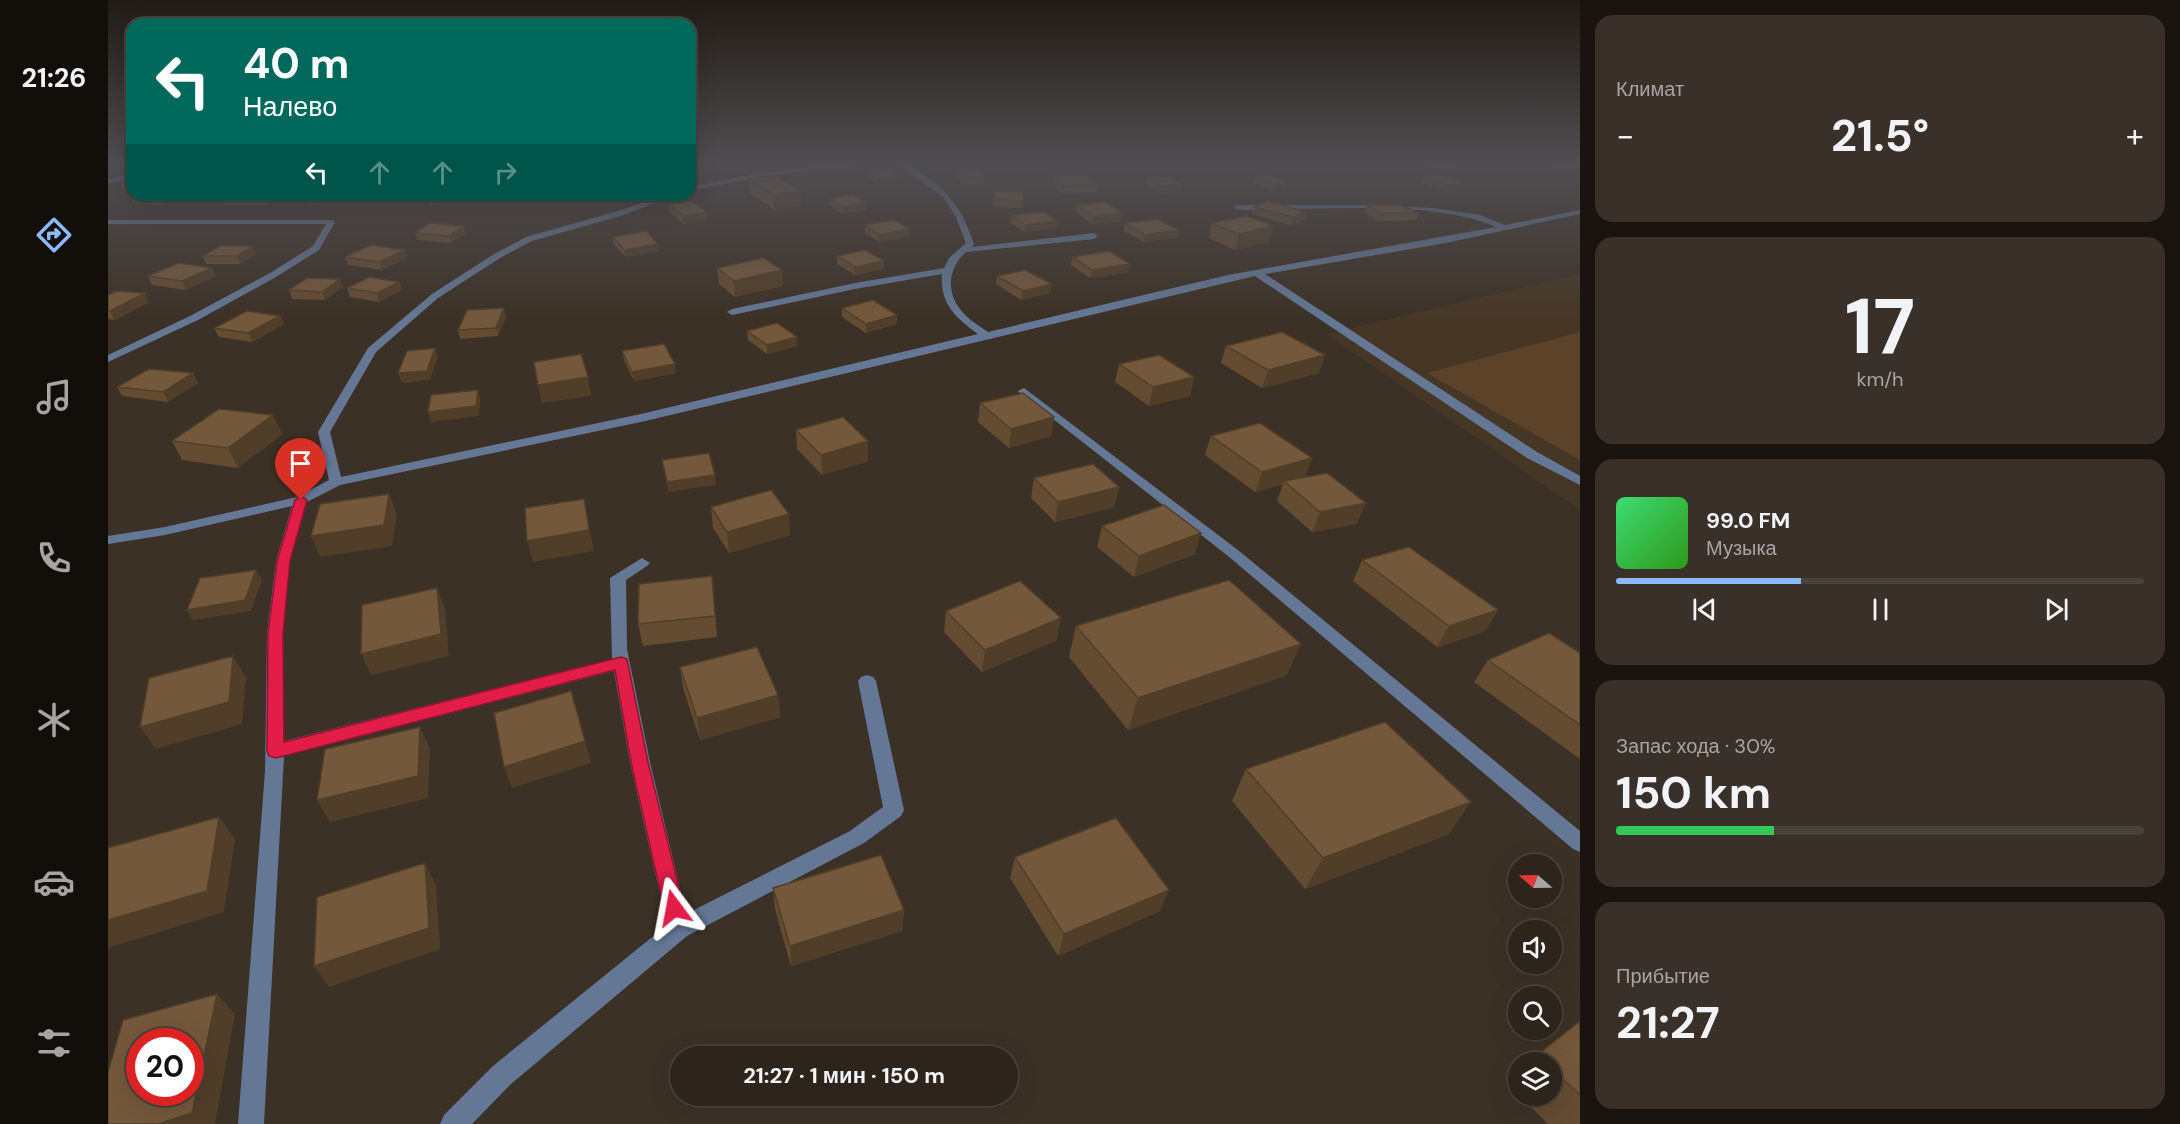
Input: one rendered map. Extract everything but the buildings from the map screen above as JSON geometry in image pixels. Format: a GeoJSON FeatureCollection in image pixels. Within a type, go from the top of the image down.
{"type":"FeatureCollection","features":[{"type":"Feature","properties":{"kind":"street"},"geometry":{"type":"LineString","coordinates":[[336,482],[324,432],[372,350],[435,296],[497,256],[529,239],[609,216]]}},
{"type":"Feature","properties":{"kind":"street"},"geometry":{"type":"LineString","coordinates":[[961,216],[970,244],[952,260],[947,270],[946,291],[960,316],[987,336]]}},
{"type":"Feature","properties":{"kind":"street"},"geometry":{"type":"LineString","coordinates":[[1471,216],[1505,228]]}},
{"type":"Feature","properties":{"kind":"street"},"geometry":{"type":"LineString","coordinates":[[108,540],[165,531],[301,500],[336,482],[641,418],[1257,273],[1559,216]]}},
{"type":"Feature","properties":{"kind":"street"},"geometry":{"type":"LineString","coordinates":[[108,222],[331,222],[316,248],[291,264],[194,318],[108,359]]}},
{"type":"Feature","properties":{"kind":"street"},"geometry":{"type":"LineString","coordinates":[[964,250],[1094,236]]}},
{"type":"Feature","properties":{"kind":"street"},"geometry":{"type":"LineString","coordinates":[[732,312],[855,286],[947,270]]}},
{"type":"Feature","properties":{"kind":"street"},"geometry":{"type":"LineString","coordinates":[[1257,273],[1532,455],[1580,481]]}},
{"type":"Feature","properties":{"kind":"street"},"geometry":{"type":"LineString","coordinates":[[1024,391],[1233,553],[1580,843]]}},
{"type":"Feature","properties":{"kind":"street"},"geometry":{"type":"LineString","coordinates":[[251,1124],[276,751],[276,623],[283,561],[301,500]]}},
{"type":"Feature","properties":{"kind":"street"},"geometry":{"type":"LineString","coordinates":[[642,563],[618,578],[619,650],[640,762],[679,929]]}},
{"type":"Feature","properties":{"kind":"street"},"geometry":{"type":"LineString","coordinates":[[276,751],[621,663]]}},
{"type":"Feature","properties":{"kind":"street"},"geometry":{"type":"LineString","coordinates":[[453,1124],[502,1074],[679,929],[857,837],[894,810],[867,681]]}},
{"type":"Feature","properties":{"kind":"shaded area"},"geometry":{"type":"Polygon","coordinates":[[[1580,274],[1580,510],[1326,334],[1580,274]]]}},
{"type":"Feature","properties":{"kind":"shaded area"},"geometry":{"type":"Polygon","coordinates":[[[1580,332],[1580,460],[1427,373],[1580,332]]]}},
{"type":"Feature","properties":{"kind":"route"},"geometry":{"type":"LineString","coordinates":[[301,500],[283,561],[275,634],[276,751],[621,663],[640,762],[674,908]]}}]}
